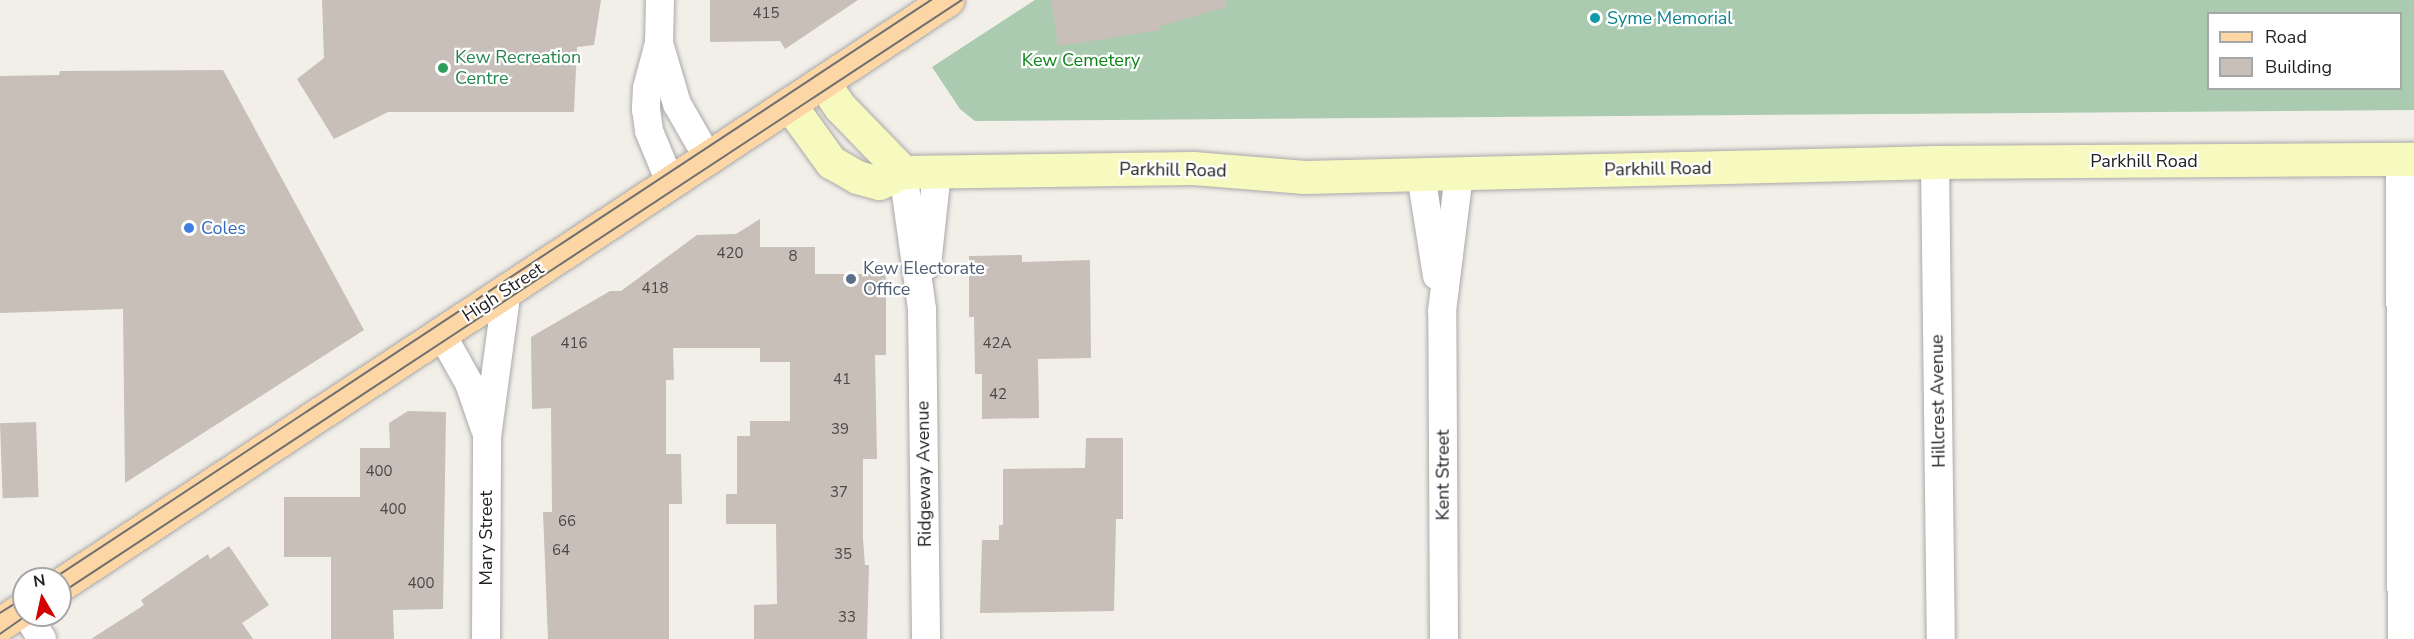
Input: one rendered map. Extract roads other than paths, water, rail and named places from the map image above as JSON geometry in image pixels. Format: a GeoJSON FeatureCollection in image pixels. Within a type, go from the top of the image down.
{"type":"FeatureCollection","features":[{"type":"Feature","properties":{"kind":"main road","name":"High Street"},"geometry":{"type":"LineString","coordinates":[[72,577],[947,0]]}},
{"type":"Feature","properties":{"kind":"street"},"geometry":{"type":"LineString","coordinates":[[660,0],[659,43],[646,88],[646,109],[649,131],[670,182]]}},
{"type":"Feature","properties":{"kind":"street"},"geometry":{"type":"LineString","coordinates":[[659,43],[676,104],[708,158]]}},
{"type":"Feature","properties":{"kind":"street"},"geometry":{"type":"LineString","coordinates":[[823,82],[840,107],[903,172]]}},
{"type":"Feature","properties":{"kind":"street","name":"Parkhill Road"},"geometry":{"type":"LineString","coordinates":[[789,104],[831,162],[857,177],[879,183],[903,172],[1193,168],[1305,177],[1935,162],[2407,159]]}},
{"type":"Feature","properties":{"kind":"street"},"geometry":{"type":"LineString","coordinates":[[2402,639],[2408,583],[2407,159]]}},
{"type":"Feature","properties":{"kind":"street","name":"Hillcrest Avenue"},"geometry":{"type":"LineString","coordinates":[[1935,162],[1941,639]]}},
{"type":"Feature","properties":{"kind":"street","name":"Ridgeway Avenue"},"geometry":{"type":"LineString","coordinates":[[903,172],[922,309]]}},
{"type":"Feature","properties":{"kind":"street","name":"Ridgeway Avenue"},"geometry":{"type":"LineString","coordinates":[[926,639],[922,309],[937,172]]}},
{"type":"Feature","properties":{"kind":"street","name":"Kent Street"},"geometry":{"type":"LineString","coordinates":[[1444,639],[1442,311],[1459,174]]}},
{"type":"Feature","properties":{"kind":"street","name":"Kent Street"},"geometry":{"type":"LineString","coordinates":[[1421,175],[1442,311]]}},
{"type":"Feature","properties":{"kind":"street","name":"Mary Street"},"geometry":{"type":"LineString","coordinates":[[486,639],[487,437],[507,290]]}},
{"type":"Feature","properties":{"kind":"street","name":"Mary Street"},"geometry":{"type":"LineString","coordinates":[[441,333],[469,383],[487,437]]}},
{"type":"Feature","properties":{"kind":"street"},"geometry":{"type":"LineString","coordinates":[[31,627],[42,639]]}},
{"type":"Feature","properties":{"kind":"tram line"},"geometry":{"type":"LineString","coordinates":[[71,567],[931,0]]}},
{"type":"Feature","properties":{"kind":"tram line"},"geometry":{"type":"LineString","coordinates":[[72,586],[962,0]]}},
{"type":"Feature","properties":{"kind":"tram line"},"geometry":{"type":"LineString","coordinates":[[0,613],[12,606]]}},
{"type":"Feature","properties":{"kind":"tram line"},"geometry":{"type":"LineString","coordinates":[[0,634],[12,626]]}},
{"type":"Feature","properties":{"kind":"place","name":"Syme Memorial"},"geometry":{"type":"Point","coordinates":[1595,18]}},
{"type":"Feature","properties":{"kind":"place","name":"Kew Recreation Centre"},"geometry":{"type":"Point","coordinates":[443,68]}},
{"type":"Feature","properties":{"kind":"place","name":"Coles"},"geometry":{"type":"Point","coordinates":[189,228]}},
{"type":"Feature","properties":{"kind":"place","name":"Kew Electorate Office"},"geometry":{"type":"Point","coordinates":[851,279]}},
{"type":"Feature","properties":{"kind":"park label","name":"Kew Cemetery"},"geometry":{"type":"Point","coordinates":[1081,60]}}]}
